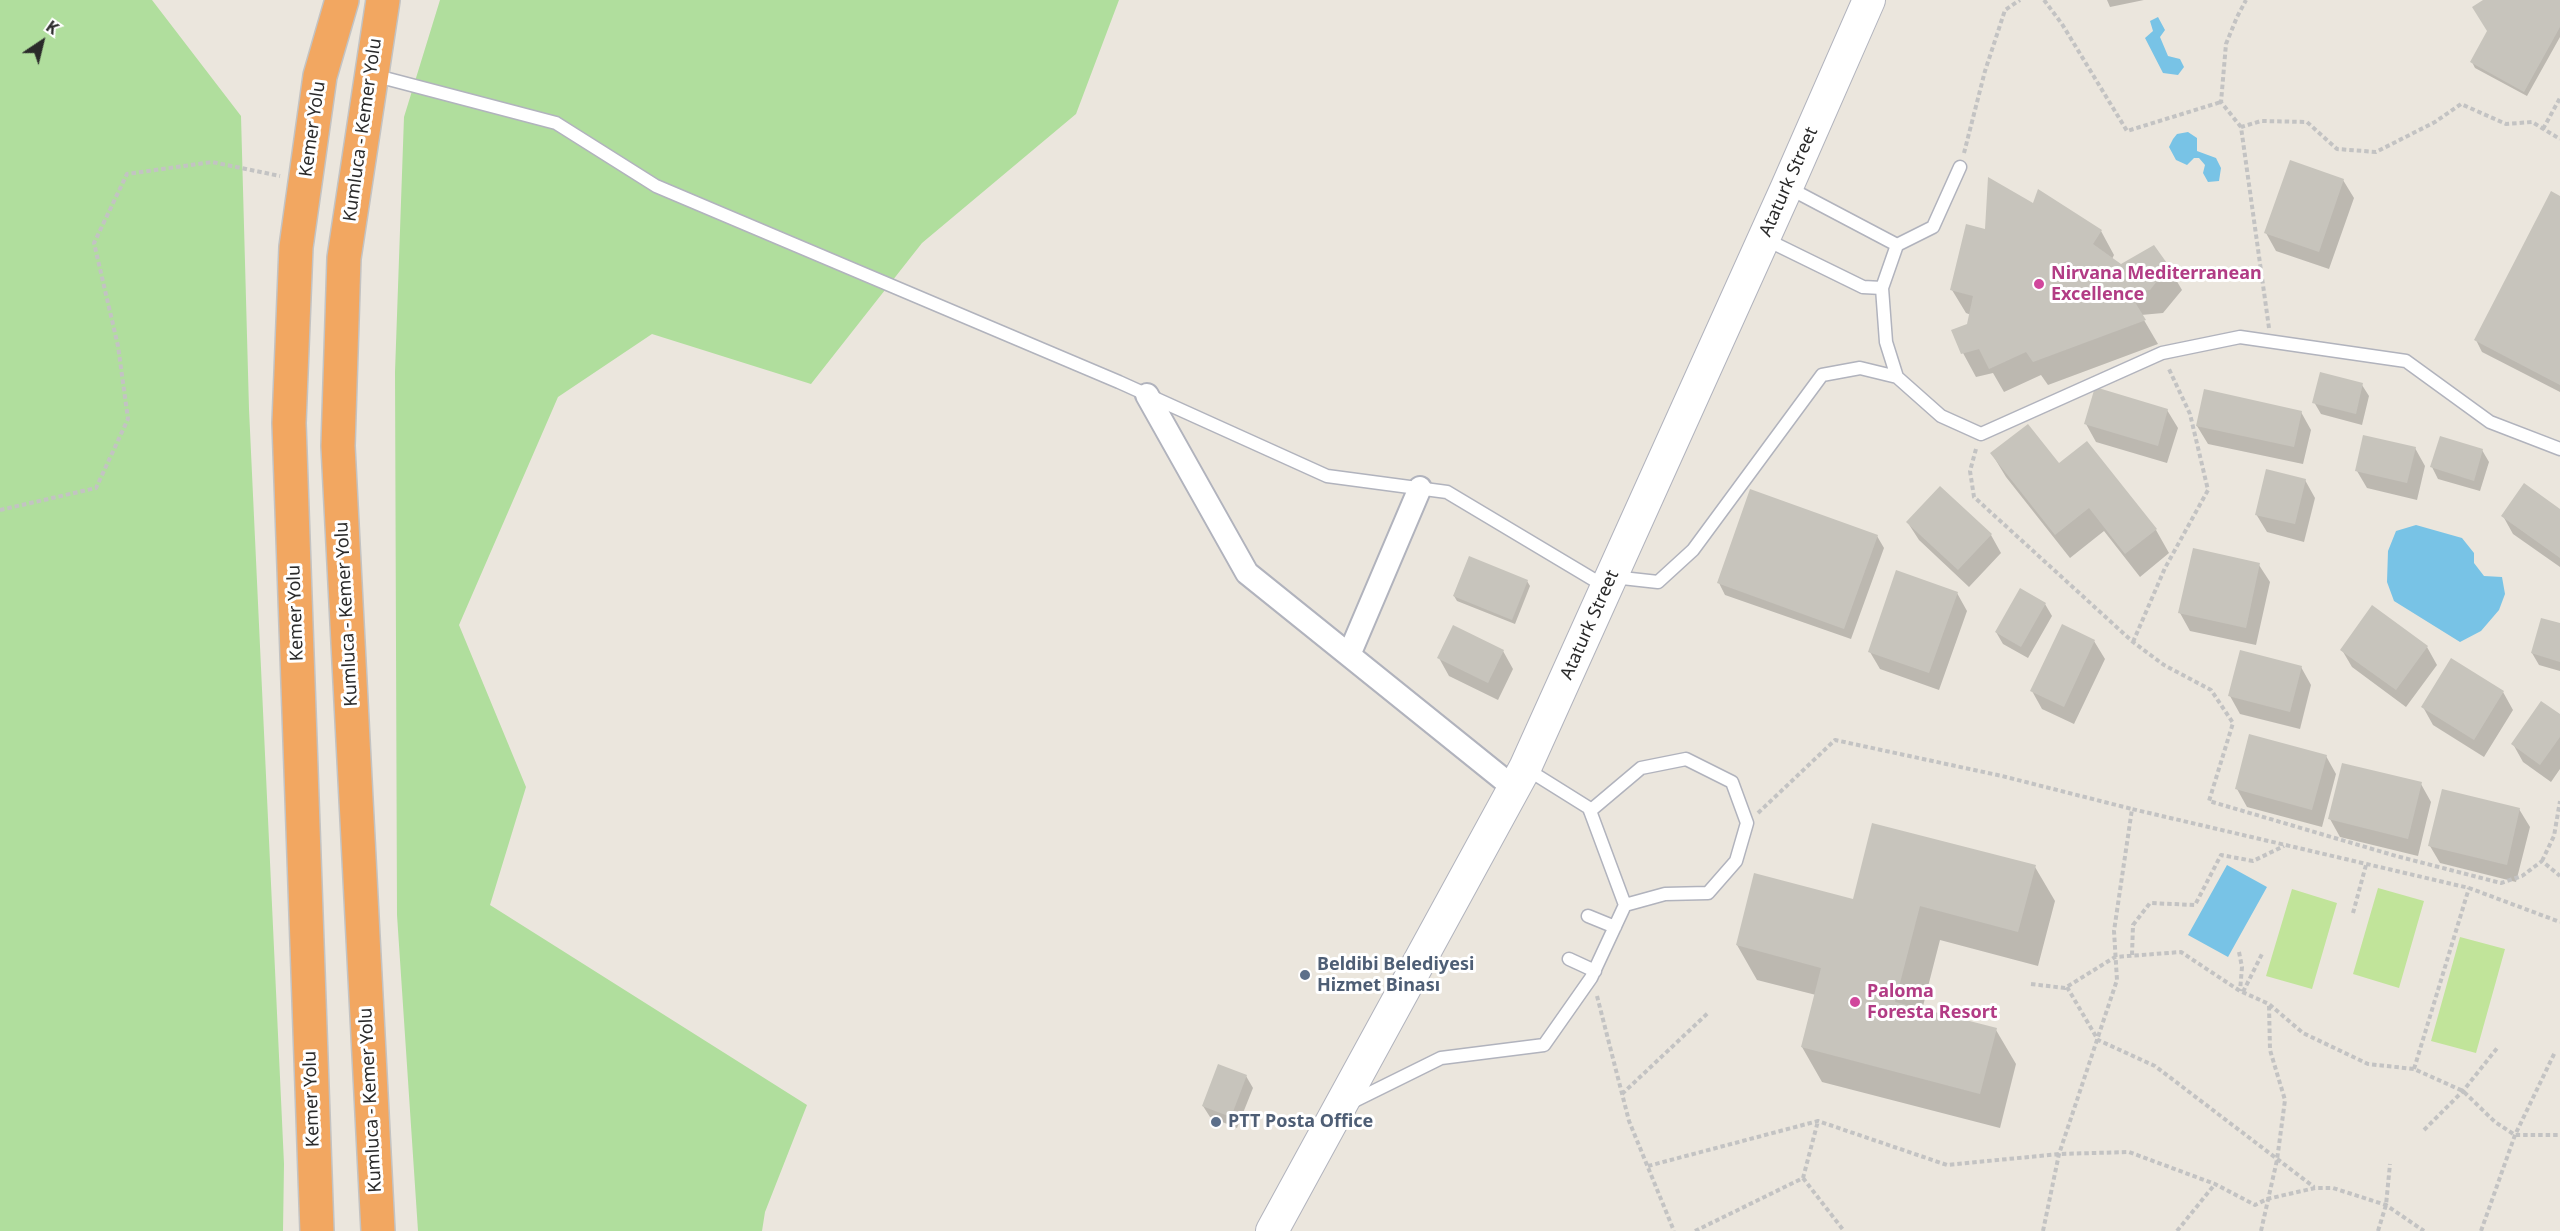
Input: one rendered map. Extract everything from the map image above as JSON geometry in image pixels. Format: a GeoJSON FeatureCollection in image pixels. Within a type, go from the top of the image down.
{"type":"FeatureCollection","features":[{"type":"Feature","properties":{"kind":"highway","name":"Kemer Yolu"},"geometry":{"type":"LineString","coordinates":[[317,1231],[290,423],[296,247],[320,76],[342,0]]}},
{"type":"Feature","properties":{"kind":"highway","name":"Kumluca - Kemer Yolu"},"geometry":{"type":"LineString","coordinates":[[378,1231],[338,446],[344,258],[383,0]]}},
{"type":"Feature","properties":{"kind":"street","name":"Ataturk Street"},"geometry":{"type":"LineString","coordinates":[[1272,1231],[1520,778],[1869,0]]}},
{"type":"Feature","properties":{"kind":"street"},"geometry":{"type":"LineString","coordinates":[[1147,395],[1247,573],[1349,655],[1520,778]]}},
{"type":"Feature","properties":{"kind":"street"},"geometry":{"type":"LineString","coordinates":[[1349,655],[1420,488]]}},
{"type":"Feature","properties":{"kind":"lane"},"geometry":{"type":"LineString","coordinates":[[371,74],[556,123],[656,186],[1147,395],[1327,476],[1447,492],[1609,582],[1659,582],[1693,550],[1822,375],[1860,368],[1897,377],[1941,416],[1981,434],[2162,353],[2240,336],[2406,361],[2490,422],[2560,448]]}},
{"type":"Feature","properties":{"kind":"lane"},"geometry":{"type":"LineString","coordinates":[[1897,377],[1886,342],[1882,288],[1897,245],[1933,227],[1960,167]]}},
{"type":"Feature","properties":{"kind":"lane"},"geometry":{"type":"LineString","coordinates":[[1787,187],[1897,245]]}},
{"type":"Feature","properties":{"kind":"lane"},"geometry":{"type":"LineString","coordinates":[[1764,238],[1863,287],[1882,288]]}},
{"type":"Feature","properties":{"kind":"lane"},"geometry":{"type":"LineString","coordinates":[[1590,811],[1641,768],[1686,759],[1732,782],[1747,823],[1736,861],[1708,892],[1665,894],[1625,905]]}},
{"type":"Feature","properties":{"kind":"lane"},"geometry":{"type":"LineString","coordinates":[[1338,1109],[1441,1058],[1544,1045],[1593,974],[1625,905],[1589,808],[1520,778]]}},
{"type":"Feature","properties":{"kind":"lane"},"geometry":{"type":"LineString","coordinates":[[1588,916],[1615,927]]}},
{"type":"Feature","properties":{"kind":"lane"},"geometry":{"type":"LineString","coordinates":[[1569,959],[1593,974]]}},
{"type":"Feature","properties":{"kind":"path"},"geometry":{"type":"LineString","coordinates":[[2011,0],[2011,6]]}},
{"type":"Feature","properties":{"kind":"path"},"geometry":{"type":"LineString","coordinates":[[1960,167],[1985,71],[2005,10],[2020,0]]}},
{"type":"Feature","properties":{"kind":"path"},"geometry":{"type":"LineString","coordinates":[[2044,0],[2062,24],[2127,131],[2221,102]]}},
{"type":"Feature","properties":{"kind":"path"},"geometry":{"type":"LineString","coordinates":[[2246,0],[2226,44],[2221,102],[2241,127],[2270,340]]}},
{"type":"Feature","properties":{"kind":"path"},"geometry":{"type":"LineString","coordinates":[[2543,129],[2560,98]]}},
{"type":"Feature","properties":{"kind":"path"},"geometry":{"type":"LineString","coordinates":[[2241,127],[2262,121],[2307,123],[2337,149],[2376,152],[2435,122],[2461,104],[2506,124],[2532,122],[2560,139]]}},
{"type":"Feature","properties":{"kind":"path"},"geometry":{"type":"LineString","coordinates":[[0,510],[96,488],[128,419],[118,346],[94,243],[127,174],[212,162],[305,181]]}},
{"type":"Feature","properties":{"kind":"path"},"geometry":{"type":"LineString","coordinates":[[2133,642],[2165,568],[2208,490],[2190,414],[2162,353]]}},
{"type":"Feature","properties":{"kind":"path"},"geometry":{"type":"LineString","coordinates":[[1981,434],[1970,471],[1974,497],[2133,642],[2164,665],[2211,690],[2233,723],[2209,801],[2396,856],[2501,883],[2522,876],[2542,861],[2554,836],[2560,801]]}},
{"type":"Feature","properties":{"kind":"path"},"geometry":{"type":"LineString","coordinates":[[1747,823],[1835,740],[2002,776],[2285,846],[2469,888],[2560,922]]}},
{"type":"Feature","properties":{"kind":"path"},"geometry":{"type":"LineString","coordinates":[[2043,1231],[2059,1154],[2116,980],[2114,931],[2132,809]]}},
{"type":"Feature","properties":{"kind":"path"},"geometry":{"type":"LineString","coordinates":[[2132,956],[2133,925],[2150,903],[2195,905],[2221,855],[2253,861],[2285,846]]}},
{"type":"Feature","properties":{"kind":"path"},"geometry":{"type":"LineString","coordinates":[[2542,861],[2560,876]]}},
{"type":"Feature","properties":{"kind":"path"},"geometry":{"type":"LineString","coordinates":[[2353,913],[2366,865]]}},
{"type":"Feature","properties":{"kind":"path"},"geometry":{"type":"LineString","coordinates":[[2414,1069],[2469,888]]}},
{"type":"Feature","properties":{"kind":"path"},"geometry":{"type":"LineString","coordinates":[[2031,984],[2067,987],[2115,957],[2181,952],[2242,992],[2269,1004],[2302,1033],[2368,1064],[2414,1069],[2463,1091],[2495,1122],[2515,1135],[2560,1135]]}},
{"type":"Feature","properties":{"kind":"path"},"geometry":{"type":"LineString","coordinates":[[2239,952],[2242,967],[2242,992]]}},
{"type":"Feature","properties":{"kind":"path"},"geometry":{"type":"LineString","coordinates":[[2242,992],[2262,954]]}},
{"type":"Feature","properties":{"kind":"path"},"geometry":{"type":"LineString","coordinates":[[1593,974],[1629,1121],[1674,1231]]}},
{"type":"Feature","properties":{"kind":"path"},"geometry":{"type":"LineString","coordinates":[[2067,987],[2098,1040],[2155,1066],[2315,1188]]}},
{"type":"Feature","properties":{"kind":"path"},"geometry":{"type":"LineString","coordinates":[[2261,1231],[2277,1160],[2285,1100],[2270,1050],[2269,1004]]}},
{"type":"Feature","properties":{"kind":"path"},"geometry":{"type":"LineString","coordinates":[[1622,1094],[1709,1012]]}},
{"type":"Feature","properties":{"kind":"path"},"geometry":{"type":"LineString","coordinates":[[2424,1130],[2463,1091],[2498,1047]]}},
{"type":"Feature","properties":{"kind":"path"},"geometry":{"type":"LineString","coordinates":[[2481,1231],[2515,1135],[2555,1052]]}},
{"type":"Feature","properties":{"kind":"path"},"geometry":{"type":"LineString","coordinates":[[1648,1166],[1818,1121],[1947,1165],[2059,1154],[2129,1152],[2215,1184],[2255,1205],[2267,1199],[2315,1188],[2333,1188],[2386,1205],[2424,1231]]}},
{"type":"Feature","properties":{"kind":"path"},"geometry":{"type":"LineString","coordinates":[[1695,1231],[1803,1178],[1818,1121]]}},
{"type":"Feature","properties":{"kind":"path"},"geometry":{"type":"LineString","coordinates":[[2378,1231],[2386,1205],[2390,1164]]}},
{"type":"Feature","properties":{"kind":"path"},"geometry":{"type":"LineString","coordinates":[[1803,1178],[1844,1231]]}},
{"type":"Feature","properties":{"kind":"path"},"geometry":{"type":"LineString","coordinates":[[2176,1231],[2215,1184]]}},
{"type":"Feature","properties":{"kind":"green space"},"geometry":{"type":"Polygon","coordinates":[[[0,0],[152,0],[241,116],[249,409],[284,1164],[283,1231],[0,1231],[0,0]]]}},
{"type":"Feature","properties":{"kind":"green space"},"geometry":{"type":"Polygon","coordinates":[[[440,0],[1119,0],[1076,114],[922,243],[811,384],[652,334],[558,397],[459,625],[526,787],[490,905],[807,1105],[765,1212],[762,1231],[418,1231],[397,915],[395,372],[404,117],[440,0]]]}},
{"type":"Feature","properties":{"kind":"green space"},"geometry":{"type":"Polygon","coordinates":[[[2378,888],[2424,901],[2399,988],[2353,974],[2378,888]]]}},
{"type":"Feature","properties":{"kind":"green space"},"geometry":{"type":"Polygon","coordinates":[[[2292,889],[2337,903],[2312,989],[2266,976],[2292,889]]]}},
{"type":"Feature","properties":{"kind":"green space"},"geometry":{"type":"Polygon","coordinates":[[[2460,937],[2505,949],[2476,1053],[2431,1041],[2460,937]]]}},
{"type":"Feature","properties":{"kind":"water"},"geometry":{"type":"Polygon","coordinates":[[[2158,17],[2165,30],[2160,37],[2168,56],[2180,59],[2184,67],[2178,75],[2163,73],[2145,38],[2153,31],[2150,21],[2158,17]]]}},
{"type":"Feature","properties":{"kind":"water"},"geometry":{"type":"Polygon","coordinates":[[[2188,132],[2197,138],[2197,151],[2216,158],[2221,168],[2219,181],[2208,182],[2203,173],[2205,165],[2199,158],[2194,158],[2187,165],[2176,160],[2169,147],[2177,134],[2188,132]]]}},
{"type":"Feature","properties":{"kind":"water"},"geometry":{"type":"Polygon","coordinates":[[[2416,525],[2462,538],[2474,553],[2474,563],[2484,576],[2502,577],[2505,594],[2499,610],[2481,631],[2460,642],[2394,601],[2387,582],[2388,551],[2396,531],[2416,525]]]}},
{"type":"Feature","properties":{"kind":"water"},"geometry":{"type":"Polygon","coordinates":[[[2227,865],[2267,887],[2228,957],[2188,935],[2227,865]]]}},
{"type":"Feature","properties":{"kind":"building"},"geometry":{"type":"Polygon","coordinates":[[[2483,0],[2560,0],[2560,27],[2524,92],[2470,62],[2487,31],[2472,7],[2483,0]]]}},
{"type":"Feature","properties":{"kind":"building"},"geometry":{"type":"Polygon","coordinates":[[[2290,160],[2344,179],[2319,252],[2264,233],[2290,160]]]}},
{"type":"Feature","properties":{"kind":"building"},"geometry":{"type":"Polygon","coordinates":[[[1988,177],[2033,203],[2038,189],[2102,230],[2093,244],[2121,264],[2154,245],[2169,266],[2150,290],[2128,291],[2146,320],[2033,362],[2026,352],[1989,369],[1979,349],[1961,354],[1951,330],[1967,324],[1973,296],[1950,290],[1966,224],[1985,229],[1988,177]]]}},
{"type":"Feature","properties":{"kind":"building"},"geometry":{"type":"Polygon","coordinates":[[[2551,191],[2560,196],[2560,385],[2474,340],[2551,191]]]}},
{"type":"Feature","properties":{"kind":"building"},"geometry":{"type":"Polygon","coordinates":[[[2320,372],[2363,383],[2356,414],[2312,403],[2320,372]]]}},
{"type":"Feature","properties":{"kind":"building"},"geometry":{"type":"Polygon","coordinates":[[[2095,387],[2168,409],[2158,446],[2084,424],[2095,387]]]}},
{"type":"Feature","properties":{"kind":"building"},"geometry":{"type":"Polygon","coordinates":[[[2204,389],[2302,411],[2294,447],[2196,426],[2204,389]]]}},
{"type":"Feature","properties":{"kind":"building"},"geometry":{"type":"Polygon","coordinates":[[[2028,424],[2059,463],[2087,441],[2157,529],[2125,554],[2089,508],[2055,535],[1990,453],[2028,424]]]}},
{"type":"Feature","properties":{"kind":"building"},"geometry":{"type":"Polygon","coordinates":[[[2363,435],[2416,447],[2407,483],[2355,471],[2363,435]]]}},
{"type":"Feature","properties":{"kind":"building"},"geometry":{"type":"Polygon","coordinates":[[[2440,436],[2483,449],[2474,481],[2430,467],[2440,436]]]}},
{"type":"Feature","properties":{"kind":"building"},"geometry":{"type":"Polygon","coordinates":[[[2266,469],[2306,479],[2295,524],[2255,515],[2266,469]]]}},
{"type":"Feature","properties":{"kind":"building"},"geometry":{"type":"Polygon","coordinates":[[[2524,483],[2560,509],[2560,558],[2501,516],[2524,483]]]}},
{"type":"Feature","properties":{"kind":"building"},"geometry":{"type":"Polygon","coordinates":[[[1940,486],[1992,534],[1958,570],[1906,522],[1940,486]]]}},
{"type":"Feature","properties":{"kind":"building"},"geometry":{"type":"Polygon","coordinates":[[[1750,489],[1878,535],[1844,629],[1717,583],[1750,489]]]}},
{"type":"Feature","properties":{"kind":"building"},"geometry":{"type":"Polygon","coordinates":[[[2193,548],[2260,563],[2246,628],[2178,613],[2193,548]]]}},
{"type":"Feature","properties":{"kind":"building"},"geometry":{"type":"Polygon","coordinates":[[[1469,556],[1528,580],[1512,620],[1453,596],[1469,556]]]}},
{"type":"Feature","properties":{"kind":"building"},"geometry":{"type":"Polygon","coordinates":[[[1896,570],[1958,592],[1929,673],[1868,652],[1896,570]]]}},
{"type":"Feature","properties":{"kind":"building"},"geometry":{"type":"Polygon","coordinates":[[[2020,588],[2046,603],[2021,647],[1995,632],[2020,588]]]}},
{"type":"Feature","properties":{"kind":"building"},"geometry":{"type":"Polygon","coordinates":[[[2372,605],[2428,646],[2396,690],[2340,650],[2372,605]]]}},
{"type":"Feature","properties":{"kind":"building"},"geometry":{"type":"Polygon","coordinates":[[[2541,618],[2560,623],[2560,662],[2531,653],[2541,618]]]}},
{"type":"Feature","properties":{"kind":"building"},"geometry":{"type":"Polygon","coordinates":[[[2062,624],[2095,640],[2064,707],[2030,691],[2062,624]]]}},
{"type":"Feature","properties":{"kind":"building"},"geometry":{"type":"Polygon","coordinates":[[[1453,625],[1504,650],[1488,683],[1437,658],[1453,625]]]}},
{"type":"Feature","properties":{"kind":"building"},"geometry":{"type":"Polygon","coordinates":[[[2240,650],[2302,666],[2290,712],[2228,696],[2240,650]]]}},
{"type":"Feature","properties":{"kind":"building"},"geometry":{"type":"Polygon","coordinates":[[[2451,658],[2504,691],[2474,740],[2421,707],[2451,658]]]}},
{"type":"Feature","properties":{"kind":"building"},"geometry":{"type":"Polygon","coordinates":[[[2541,701],[2560,714],[2560,737],[2540,765],[2511,744],[2541,701]]]}},
{"type":"Feature","properties":{"kind":"building"},"geometry":{"type":"Polygon","coordinates":[[[2249,734],[2327,755],[2312,810],[2235,789],[2249,734]]]}},
{"type":"Feature","properties":{"kind":"building"},"geometry":{"type":"Polygon","coordinates":[[[2342,763],[2422,782],[2408,839],[2328,819],[2342,763]]]}},
{"type":"Feature","properties":{"kind":"building"},"geometry":{"type":"Polygon","coordinates":[[[2442,789],[2520,808],[2507,865],[2428,846],[2442,789]]]}},
{"type":"Feature","properties":{"kind":"building"},"geometry":{"type":"Polygon","coordinates":[[[1872,823],[2036,865],[2018,932],[1920,906],[1895,1002],[1997,1028],[1980,1094],[1801,1047],[1821,968],[1736,945],[1754,873],[1853,899],[1872,823]]]}},
{"type":"Feature","properties":{"kind":"building"},"geometry":{"type":"Polygon","coordinates":[[[1218,1064],[1247,1075],[1231,1117],[1202,1106],[1218,1064]]]}},
{"type":"Feature","properties":{"kind":"place","name":"Nirvana Mediterranean Excellence"},"geometry":{"type":"Point","coordinates":[2039,284]}},
{"type":"Feature","properties":{"kind":"place","name":"Beldibi Belediyesi Hizmet Binası"},"geometry":{"type":"Point","coordinates":[1305,975]}},
{"type":"Feature","properties":{"kind":"place","name":"Paloma Foresta Resort"},"geometry":{"type":"Point","coordinates":[1855,1002]}},
{"type":"Feature","properties":{"kind":"place","name":"PTT Posta Office"},"geometry":{"type":"Point","coordinates":[1216,1122]}}]}
